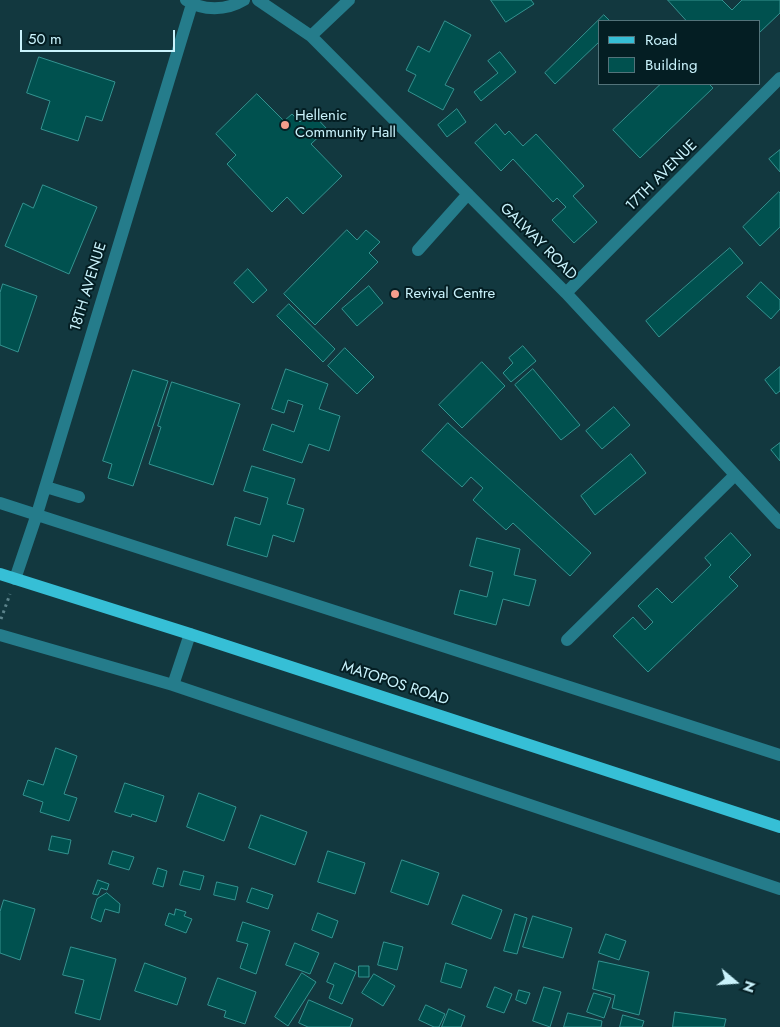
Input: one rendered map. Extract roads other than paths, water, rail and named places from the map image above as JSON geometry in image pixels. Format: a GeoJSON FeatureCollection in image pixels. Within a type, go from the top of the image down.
{"type":"FeatureCollection","features":[{"type":"Feature","properties":{"kind":"main road","name":"MATOPOS ROAD"},"geometry":{"type":"LineString","coordinates":[[0,574],[780,826]]}},
{"type":"Feature","properties":{"kind":"street"},"geometry":{"type":"LineString","coordinates":[[189,2],[208,8],[223,8],[238,4],[244,0]]}},
{"type":"Feature","properties":{"kind":"street","name":"GALWAY ROAD"},"geometry":{"type":"LineString","coordinates":[[258,0],[310,36],[468,194],[566,293],[780,523]]}},
{"type":"Feature","properties":{"kind":"street"},"geometry":{"type":"LineString","coordinates":[[310,36],[349,0]]}},
{"type":"Feature","properties":{"kind":"street","name":"18TH AVENUE"},"geometry":{"type":"LineString","coordinates":[[14,579],[46,487],[189,2]]}},
{"type":"Feature","properties":{"kind":"street"},"geometry":{"type":"LineString","coordinates":[[566,293],[780,78]]}},
{"type":"Feature","properties":{"kind":"street","name":"17TH AVENUE"},"geometry":{"type":"LineString","coordinates":[[566,293],[780,82]]}},
{"type":"Feature","properties":{"kind":"street"},"geometry":{"type":"LineString","coordinates":[[418,250],[468,194]]}},
{"type":"Feature","properties":{"kind":"street"},"geometry":{"type":"LineString","coordinates":[[567,640],[736,475]]}},
{"type":"Feature","properties":{"kind":"street"},"geometry":{"type":"LineString","coordinates":[[46,487],[79,497]]}},
{"type":"Feature","properties":{"kind":"street"},"geometry":{"type":"LineString","coordinates":[[0,502],[780,755]]}},
{"type":"Feature","properties":{"kind":"street"},"geometry":{"type":"LineString","coordinates":[[173,686],[190,634]]}},
{"type":"Feature","properties":{"kind":"street"},"geometry":{"type":"LineString","coordinates":[[0,635],[173,686],[780,889]]}},
{"type":"Feature","properties":{"kind":"place","name":"Hellenic Community Hall"},"geometry":{"type":"Point","coordinates":[285,125]}},
{"type":"Feature","properties":{"kind":"place","name":"Revival Centre"},"geometry":{"type":"Point","coordinates":[395,294]}}]}
